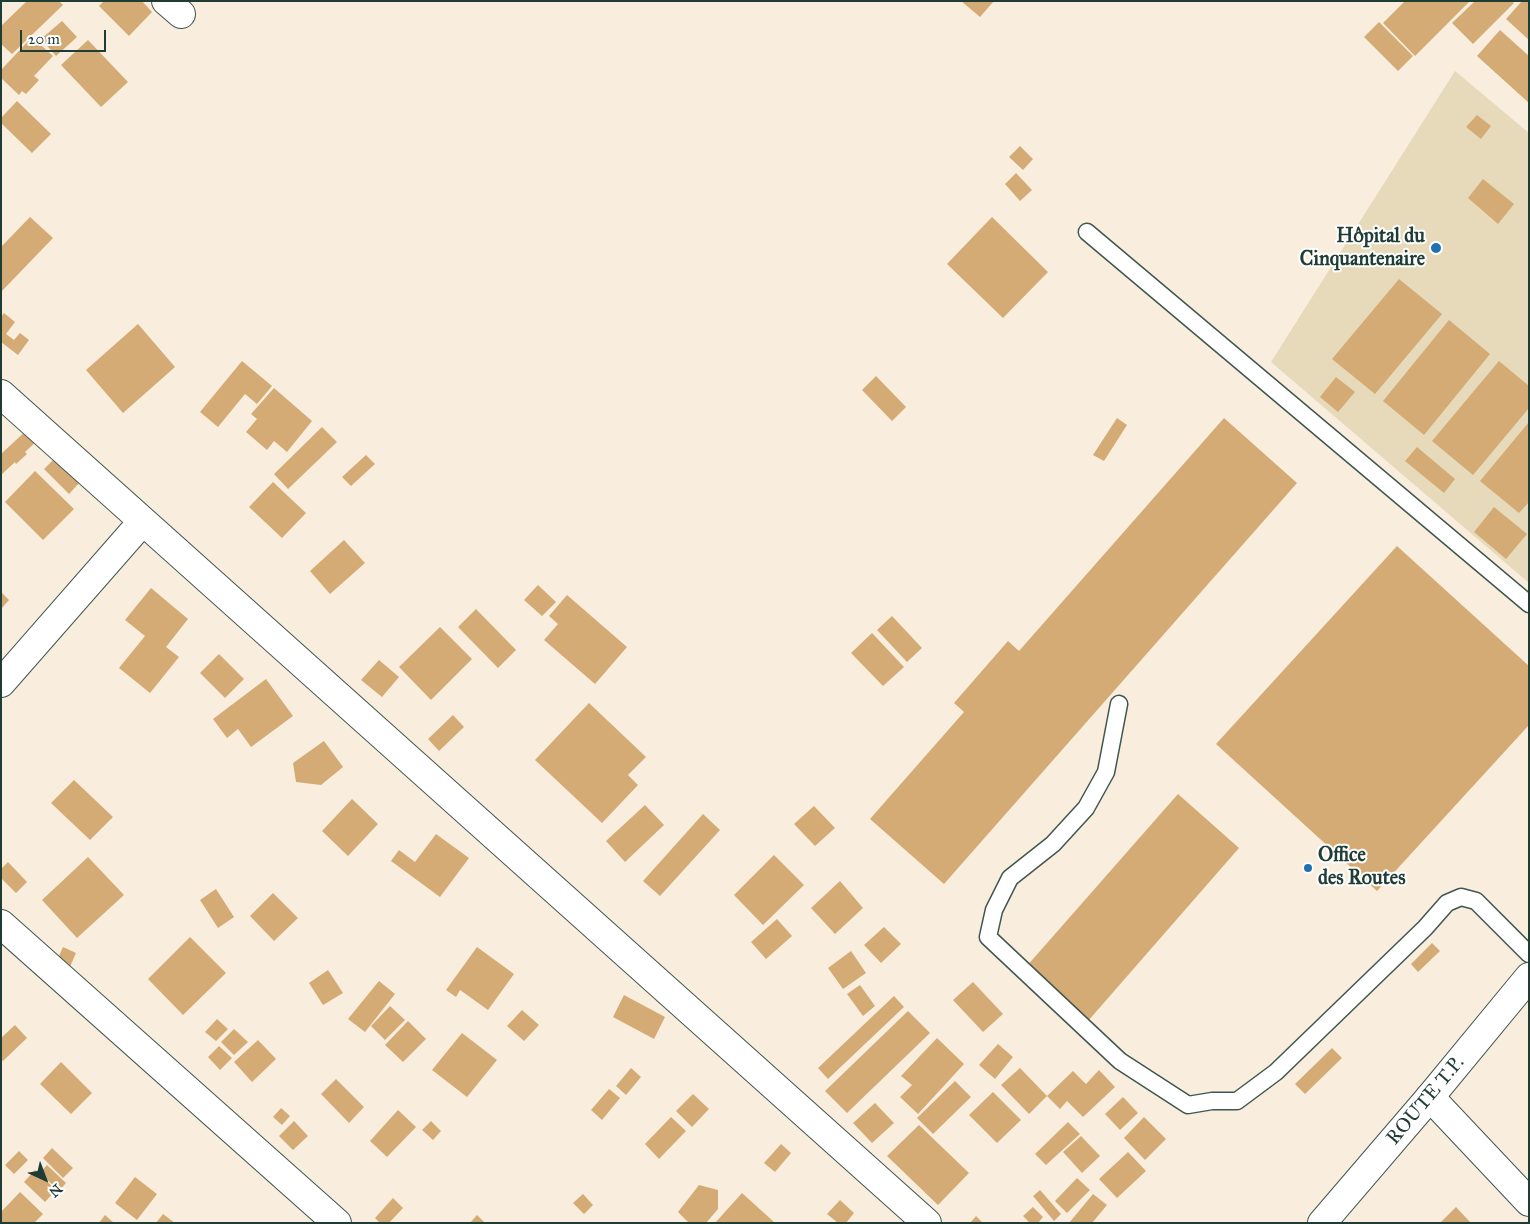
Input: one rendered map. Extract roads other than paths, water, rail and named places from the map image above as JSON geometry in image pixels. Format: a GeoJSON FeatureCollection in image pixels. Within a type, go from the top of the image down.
{"type":"FeatureCollection","features":[{"type":"Feature","properties":{"kind":"street"},"geometry":{"type":"LineString","coordinates":[[1,394],[927,1223]]}},
{"type":"Feature","properties":{"kind":"street"},"geometry":{"type":"LineString","coordinates":[[1,683],[143,521]]}},
{"type":"Feature","properties":{"kind":"street"},"geometry":{"type":"LineString","coordinates":[[1,924],[337,1223]]}},
{"type":"Feature","properties":{"kind":"street","name":"ROUTE T.P."},"geometry":{"type":"LineString","coordinates":[[1322,1223],[1430,1098],[1529,977]]}},
{"type":"Feature","properties":{"kind":"street"},"geometry":{"type":"LineString","coordinates":[[1430,1098],[1529,1202]]}},
{"type":"Feature","properties":{"kind":"lane"},"geometry":{"type":"LineString","coordinates":[[1088,232],[1529,604]]}},
{"type":"Feature","properties":{"kind":"lane"},"geometry":{"type":"LineString","coordinates":[[1119,704],[1106,772],[1086,808],[1053,844],[1010,878],[994,910],[988,937],[1120,1061],[1160,1088],[1188,1105],[1212,1101],[1237,1101],[1276,1072],[1425,928],[1447,904],[1461,898],[1476,901],[1529,954]]}},
{"type":"Feature","properties":{"kind":"place","name":"Hôpital du Cinquantenaire"},"geometry":{"type":"Point","coordinates":[1436,248]}},
{"type":"Feature","properties":{"kind":"place","name":"Office des Routes"},"geometry":{"type":"Point","coordinates":[1308,868]}}]}
